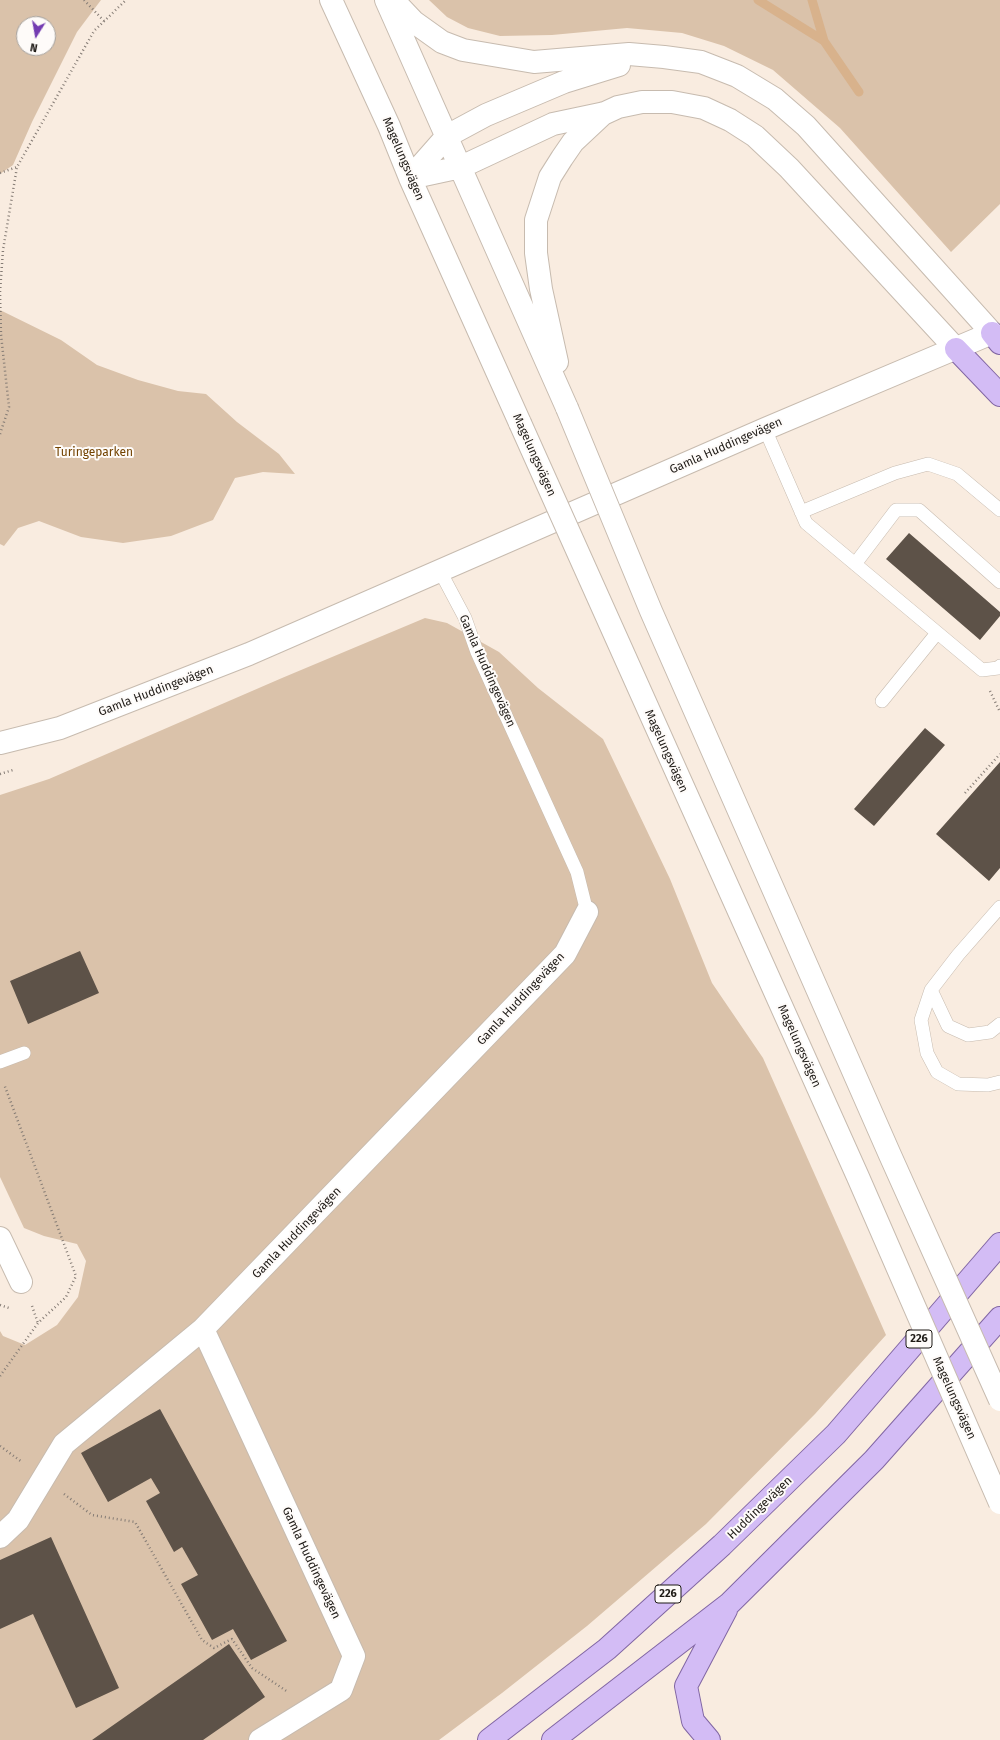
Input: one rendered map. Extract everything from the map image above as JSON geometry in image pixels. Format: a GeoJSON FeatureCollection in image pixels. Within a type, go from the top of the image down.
{"type":"FeatureCollection","features":[{"type":"Feature","properties":{"kind":"main road","name":"Magelungsvägen"},"geometry":{"type":"LineString","coordinates":[[331,0],[389,126],[410,178],[858,1177],[1000,1503]]}},
{"type":"Feature","properties":{"kind":"main road"},"geometry":{"type":"LineString","coordinates":[[386,0],[567,408],[651,611],[890,1155],[1000,1400]]}},
{"type":"Feature","properties":{"kind":"main road"},"geometry":{"type":"LineString","coordinates":[[393,0],[414,22],[442,42],[463,50],[534,62],[629,54],[664,56],[701,62],[737,76],[775,99],[806,126],[996,338]]}},
{"type":"Feature","properties":{"kind":"main road"},"geometry":{"type":"LineString","coordinates":[[410,178],[447,136],[486,115],[564,82],[609,66],[664,56]]}},
{"type":"Feature","properties":{"kind":"main road"},"geometry":{"type":"LineString","coordinates":[[410,178],[461,167],[553,124],[605,113],[618,107],[642,102],[672,102],[704,108],[730,120],[755,136],[789,168],[1000,395]]}},
{"type":"Feature","properties":{"kind":"main road"},"geometry":{"type":"LineString","coordinates":[[567,408],[541,289],[536,253],[536,220],[550,177],[562,158],[573,142],[605,113]]}},
{"type":"Feature","properties":{"kind":"main road","name":"Gamla Huddingevägen"},"geometry":{"type":"LineString","coordinates":[[0,743],[60,728],[249,654],[765,429],[956,349],[996,338]]}},
{"type":"Feature","properties":{"kind":"main road","name":"Gamla Huddingevägen"},"geometry":{"type":"LineString","coordinates":[[0,1536],[18,1520],[64,1444],[203,1329],[565,954],[587,912]]}},
{"type":"Feature","properties":{"kind":"main road"},"geometry":{"type":"LineString","coordinates":[[0,1238],[21,1282]]}},
{"type":"Feature","properties":{"kind":"main road","name":"Huddingevägen"},"geometry":{"type":"LineString","coordinates":[[489,1740],[607,1649],[728,1539],[836,1434],[1000,1244]]}},
{"type":"Feature","properties":{"kind":"main road"},"geometry":{"type":"LineString","coordinates":[[553,1740],[729,1604],[874,1460],[1000,1319]]}},
{"type":"Feature","properties":{"kind":"main road","name":"Gamla Huddingevägen"},"geometry":{"type":"LineString","coordinates":[[203,1329],[354,1656],[341,1690],[260,1740]]}},
{"type":"Feature","properties":{"kind":"main road"},"geometry":{"type":"LineString","coordinates":[[709,1740],[693,1721],[686,1686],[729,1604]]}},
{"type":"Feature","properties":{"kind":"lane"},"geometry":{"type":"LineString","coordinates":[[765,429],[806,523],[982,670],[998,668],[1000,666]]}},
{"type":"Feature","properties":{"kind":"lane"},"geometry":{"type":"LineString","coordinates":[[802,512],[894,473],[928,464],[957,474],[1000,510]]}},
{"type":"Feature","properties":{"kind":"lane"},"geometry":{"type":"LineString","coordinates":[[855,564],[896,510],[919,510],[1000,582]]}},
{"type":"Feature","properties":{"kind":"lane","name":"Gamla Huddingevägen"},"geometry":{"type":"LineString","coordinates":[[440,571],[465,618],[477,652],[577,872],[587,912]]}},
{"type":"Feature","properties":{"kind":"lane"},"geometry":{"type":"LineString","coordinates":[[882,702],[937,633]]}},
{"type":"Feature","properties":{"kind":"lane"},"geometry":{"type":"LineString","coordinates":[[1000,907],[931,990],[921,1020],[927,1053],[937,1072],[958,1084],[988,1085],[1000,1082]]}},
{"type":"Feature","properties":{"kind":"lane"},"geometry":{"type":"LineString","coordinates":[[931,990],[948,1026],[968,1035],[990,1032],[1000,1024]]}},
{"type":"Feature","properties":{"kind":"lane"},"geometry":{"type":"LineString","coordinates":[[0,1062],[24,1053]]}},
{"type":"Feature","properties":{"kind":"path"},"geometry":{"type":"LineString","coordinates":[[84,0],[104,21]]}},
{"type":"Feature","properties":{"kind":"path"},"geometry":{"type":"LineString","coordinates":[[0,434],[9,407],[1,334],[0,292],[2,250],[17,167],[94,31],[126,0]]}},
{"type":"Feature","properties":{"kind":"path"},"geometry":{"type":"LineString","coordinates":[[0,173],[17,167]]}},
{"type":"Feature","properties":{"kind":"path"},"geometry":{"type":"LineString","coordinates":[[0,256],[2,250]]}},
{"type":"Feature","properties":{"kind":"path"},"geometry":{"type":"LineString","coordinates":[[995,704],[1000,712]]}},
{"type":"Feature","properties":{"kind":"path"},"geometry":{"type":"LineString","coordinates":[[965,793],[1000,754]]}},
{"type":"Feature","properties":{"kind":"path"},"geometry":{"type":"LineString","coordinates":[[0,1376],[38,1322],[66,1297],[76,1276],[3,1080]]}},
{"type":"Feature","properties":{"kind":"path"},"geometry":{"type":"LineString","coordinates":[[0,1446],[92,1515],[135,1522],[202,1640],[214,1648],[232,1639],[252,1668],[312,1708]]}},
{"type":"Feature","properties":{"kind":"green space"},"geometry":{"type":"Polygon","coordinates":[[[0,0],[101,0],[77,32],[32,122],[13,165],[0,174],[0,0]]]}},
{"type":"Feature","properties":{"kind":"green space"},"geometry":{"type":"Polygon","coordinates":[[[429,0],[1000,0],[1000,204],[951,252],[840,128],[773,70],[724,46],[682,33],[627,28],[552,35],[500,36],[468,28],[447,17],[429,0]]]}},
{"type":"Feature","properties":{"kind":"green space","name":"Turingeparken"},"geometry":{"type":"Polygon","coordinates":[[[0,310],[61,340],[97,365],[138,380],[178,391],[206,394],[237,422],[279,454],[295,474],[263,472],[235,478],[213,520],[171,536],[123,543],[81,537],[39,521],[18,528],[4,546],[0,544],[0,310]]]}},
{"type":"Feature","properties":{"kind":"green space"},"geometry":{"type":"Polygon","coordinates":[[[425,618],[447,623],[499,652],[538,688],[603,739],[670,879],[712,983],[763,1058],[886,1335],[815,1414],[706,1524],[587,1626],[502,1693],[439,1740],[0,1740],[0,1331],[3,1336],[25,1345],[57,1325],[78,1297],[86,1261],[77,1244],[44,1236],[24,1228],[0,1177],[0,795],[49,779],[425,618]]]}},
{"type":"Feature","properties":{"kind":"building"},"geometry":{"type":"Polygon","coordinates":[[[909,533],[1000,612],[1000,616],[980,640],[886,559],[909,533]]]}},
{"type":"Feature","properties":{"kind":"building"},"geometry":{"type":"Polygon","coordinates":[[[925,728],[945,745],[874,826],[854,809],[925,728]]]}},
{"type":"Feature","properties":{"kind":"building"},"geometry":{"type":"Polygon","coordinates":[[[1000,762],[1000,868],[989,881],[936,834],[1000,762]]]}},
{"type":"Feature","properties":{"kind":"building"},"geometry":{"type":"Polygon","coordinates":[[[80,951],[99,993],[28,1024],[10,981],[80,951]]]}},
{"type":"Feature","properties":{"kind":"building"},"geometry":{"type":"Polygon","coordinates":[[[160,1409],[287,1641],[251,1660],[233,1629],[212,1640],[181,1584],[198,1575],[182,1547],[174,1552],[146,1501],[160,1493],[151,1478],[108,1502],[81,1453],[160,1409]]]}},
{"type":"Feature","properties":{"kind":"building"},"geometry":{"type":"Polygon","coordinates":[[[51,1537],[119,1688],[76,1708],[33,1614],[0,1629],[0,1560],[51,1537]]]}},
{"type":"Feature","properties":{"kind":"building"},"geometry":{"type":"Polygon","coordinates":[[[229,1644],[265,1697],[203,1740],[92,1740],[229,1644]]]}},
{"type":"Feature","properties":{"kind":"waterway"},"geometry":{"type":"LineString","coordinates":[[758,0],[824,41],[859,92]]}},
{"type":"Feature","properties":{"kind":"waterway"},"geometry":{"type":"LineString","coordinates":[[812,0],[824,41]]}}]}
